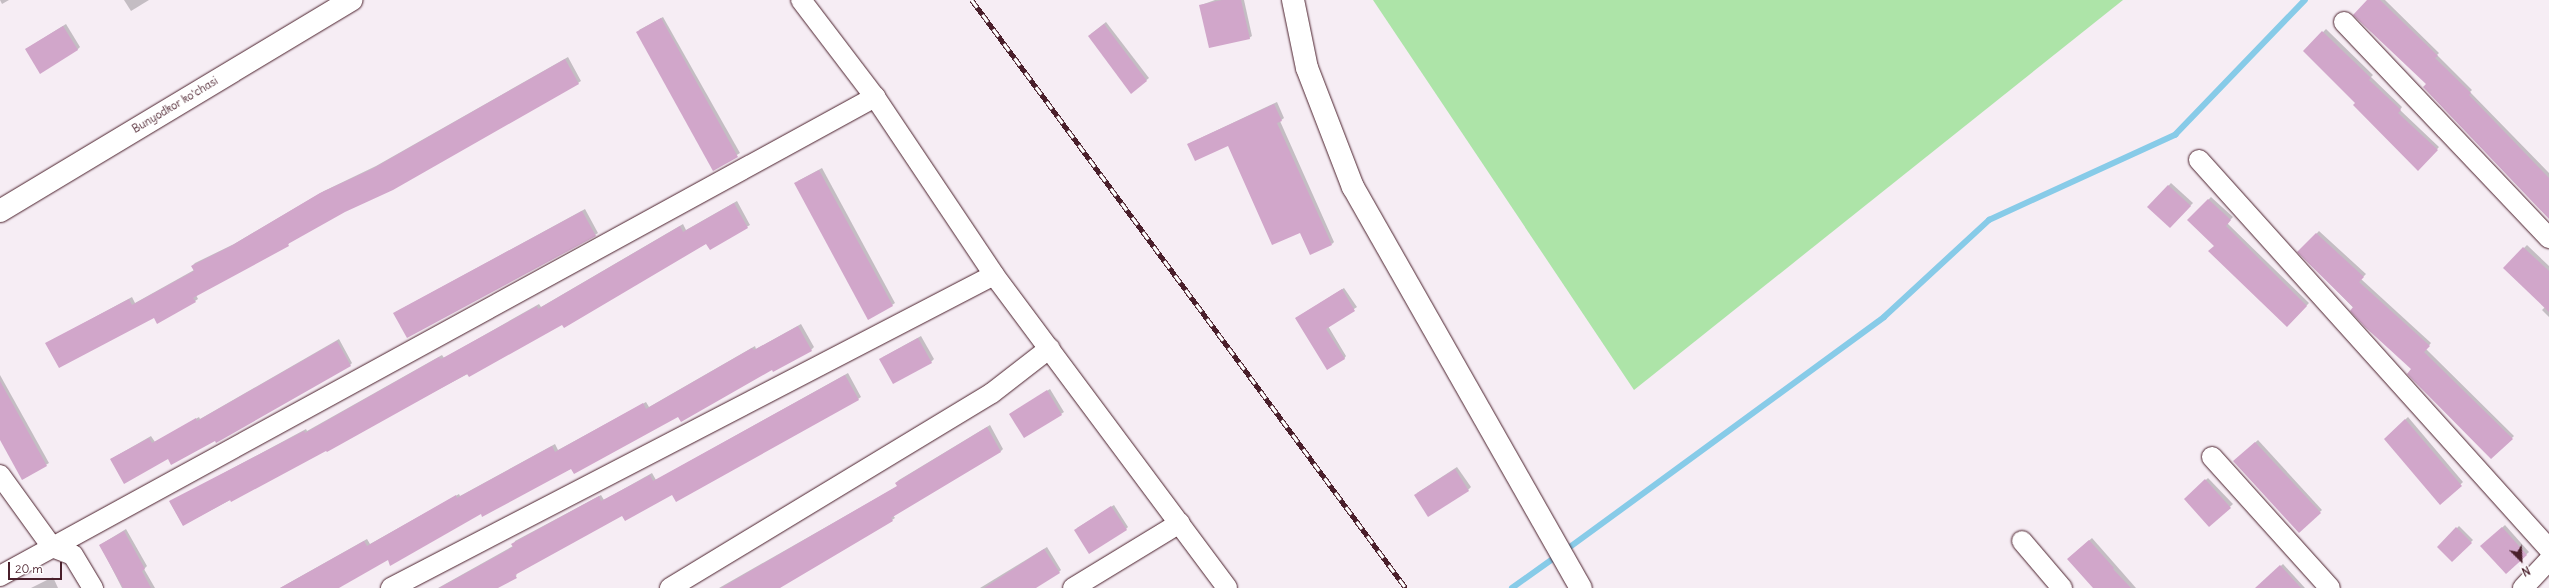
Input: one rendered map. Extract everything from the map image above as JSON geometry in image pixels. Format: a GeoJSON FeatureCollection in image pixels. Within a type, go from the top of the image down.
{"type":"FeatureCollection","features":[{"type":"Feature","properties":{"kind":"main road","name":"Bunyodkor koʻchasi"},"geometry":{"type":"LineString","coordinates":[[0,211],[350,0]]}},
{"type":"Feature","properties":{"kind":"main road"},"geometry":{"type":"LineString","coordinates":[[1294,0],[1307,68],[1353,187],[1578,583]]}},
{"type":"Feature","properties":{"kind":"street"},"geometry":{"type":"LineString","coordinates":[[801,0],[876,97],[994,275],[1050,348],[1227,588]]}},
{"type":"Feature","properties":{"kind":"street"},"geometry":{"type":"LineString","coordinates":[[2344,22],[2549,238]]}},
{"type":"Feature","properties":{"kind":"street"},"geometry":{"type":"LineString","coordinates":[[0,576],[876,97]]}},
{"type":"Feature","properties":{"kind":"street"},"geometry":{"type":"LineString","coordinates":[[2199,160],[2549,549]]}},
{"type":"Feature","properties":{"kind":"street"},"geometry":{"type":"LineString","coordinates":[[390,588],[994,275]]}},
{"type":"Feature","properties":{"kind":"street"},"geometry":{"type":"LineString","coordinates":[[670,588],[992,393],[1050,348]]}},
{"type":"Feature","properties":{"kind":"street"},"geometry":{"type":"LineString","coordinates":[[2212,457],[2330,588]]}},
{"type":"Feature","properties":{"kind":"street"},"geometry":{"type":"LineString","coordinates":[[0,475],[52,547],[73,555],[93,588]]}},
{"type":"Feature","properties":{"kind":"street"},"geometry":{"type":"LineString","coordinates":[[1073,588],[1180,524]]}},
{"type":"Feature","properties":{"kind":"street"},"geometry":{"type":"LineString","coordinates":[[2022,541],[2062,588]]}},
{"type":"Feature","properties":{"kind":"street"},"geometry":{"type":"LineString","coordinates":[[2523,588],[2546,569]]}},
{"type":"Feature","properties":{"kind":"green space"},"geometry":{"type":"Polygon","coordinates":[[[1373,0],[2123,0],[1634,390],[1373,0]]]}},
{"type":"Feature","properties":{"kind":"building"},"geometry":{"type":"Polygon","coordinates":[[[1222,0],[1241,0],[1250,39],[1209,48],[1199,5],[1222,0]]]}},
{"type":"Feature","properties":{"kind":"building"},"geometry":{"type":"Polygon","coordinates":[[[2367,0],[2380,0],[2438,56],[2435,58],[2471,93],[2469,95],[2549,178],[2549,219],[2423,87],[2426,84],[2353,15],[2367,0]]]}},
{"type":"Feature","properties":{"kind":"building"},"geometry":{"type":"Polygon","coordinates":[[[661,18],[738,157],[713,171],[636,32],[661,18]]]}},
{"type":"Feature","properties":{"kind":"building"},"geometry":{"type":"Polygon","coordinates":[[[1104,24],[1147,81],[1131,94],[1088,36],[1104,24]]]}},
{"type":"Feature","properties":{"kind":"building"},"geometry":{"type":"Polygon","coordinates":[[[63,26],[78,50],[40,74],[25,49],[63,26]]]}},
{"type":"Feature","properties":{"kind":"building"},"geometry":{"type":"Polygon","coordinates":[[[2322,31],[2371,78],[2369,80],[2401,110],[2398,113],[2438,150],[2418,171],[2353,105],[2355,103],[2303,51],[2322,31]]]}},
{"type":"Feature","properties":{"kind":"building"},"geometry":{"type":"Polygon","coordinates":[[[565,59],[579,84],[393,190],[345,212],[288,244],[289,246],[193,298],[196,302],[157,324],[154,318],[59,368],[45,343],[129,299],[132,305],[194,271],[191,266],[231,246],[320,193],[372,169],[565,59]]]}},
{"type":"Feature","properties":{"kind":"building"},"geometry":{"type":"Polygon","coordinates":[[[1274,104],[1282,121],[1277,123],[1332,245],[1310,255],[1300,233],[1272,245],[1228,146],[1195,161],[1187,144],[1274,104]]]}},
{"type":"Feature","properties":{"kind":"building"},"geometry":{"type":"Polygon","coordinates":[[[819,170],[893,306],[868,320],[794,183],[819,170]]]}},
{"type":"Feature","properties":{"kind":"building"},"geometry":{"type":"Polygon","coordinates":[[[2168,185],[2191,206],[2170,228],[2147,207],[2168,185]]]}},
{"type":"Feature","properties":{"kind":"building"},"geometry":{"type":"Polygon","coordinates":[[[2208,199],[2231,220],[2226,226],[2307,306],[2287,327],[2208,251],[2214,246],[2187,220],[2208,199]]]}},
{"type":"Feature","properties":{"kind":"building"},"geometry":{"type":"Polygon","coordinates":[[[734,203],[748,228],[710,250],[706,244],[564,328],[562,325],[469,377],[467,374],[327,452],[326,451],[231,502],[230,500],[183,526],[169,501],[304,431],[305,433],[439,357],[441,359],[537,306],[538,309],[680,226],[683,232],[734,203]]]}},
{"type":"Feature","properties":{"kind":"building"},"geometry":{"type":"Polygon","coordinates":[[[582,211],[596,236],[407,338],[393,313],[582,211]]]}},
{"type":"Feature","properties":{"kind":"building"},"geometry":{"type":"Polygon","coordinates":[[[2316,233],[2364,277],[2359,282],[2430,346],[2424,352],[2513,439],[2491,459],[2407,374],[2411,369],[2365,327],[2350,311],[2353,307],[2297,252],[2316,233]]]}},
{"type":"Feature","properties":{"kind":"building"},"geometry":{"type":"Polygon","coordinates":[[[2523,247],[2549,271],[2549,312],[2503,268],[2523,247]]]}},
{"type":"Feature","properties":{"kind":"building"},"geometry":{"type":"Polygon","coordinates":[[[1342,289],[1355,311],[1326,329],[1345,359],[1327,370],[1295,318],[1342,289]]]}},
{"type":"Feature","properties":{"kind":"building"},"geometry":{"type":"Polygon","coordinates":[[[798,326],[812,351],[773,372],[772,370],[681,422],[678,417],[574,474],[571,469],[482,517],[481,514],[390,566],[388,560],[339,588],[280,588],[364,541],[367,546],[456,495],[457,498],[552,446],[555,452],[643,403],[646,409],[752,348],[754,350],[798,326]]]}},
{"type":"Feature","properties":{"kind":"building"},"geometry":{"type":"Polygon","coordinates":[[[918,338],[932,363],[893,384],[879,359],[918,338]]]}},
{"type":"Feature","properties":{"kind":"building"},"geometry":{"type":"Polygon","coordinates":[[[337,341],[351,366],[216,443],[215,441],[171,465],[168,459],[124,484],[110,459],[149,438],[152,443],[196,418],[197,421],[337,341]]]}},
{"type":"Feature","properties":{"kind":"building"},"geometry":{"type":"Polygon","coordinates":[[[845,375],[859,400],[676,502],[672,495],[625,521],[622,516],[515,575],[517,578],[498,588],[439,588],[513,547],[511,544],[599,496],[601,501],[650,475],[653,481],[845,375]]]}},
{"type":"Feature","properties":{"kind":"building"},"geometry":{"type":"Polygon","coordinates":[[[0,381],[47,466],[22,480],[0,440],[0,381]]]}},
{"type":"Feature","properties":{"kind":"building"},"geometry":{"type":"Polygon","coordinates":[[[1047,390],[1062,415],[1024,438],[1009,414],[1047,390]]]}},
{"type":"Feature","properties":{"kind":"building"},"geometry":{"type":"Polygon","coordinates":[[[2405,419],[2462,486],[2440,505],[2384,439],[2405,419]]]}},
{"type":"Feature","properties":{"kind":"building"},"geometry":{"type":"Polygon","coordinates":[[[987,427],[1001,452],[891,518],[893,521],[780,588],[721,588],[897,486],[895,483],[987,427]]]}},
{"type":"Feature","properties":{"kind":"building"},"geometry":{"type":"Polygon","coordinates":[[[2255,442],[2321,513],[2299,533],[2233,461],[2255,442]]]}},
{"type":"Feature","properties":{"kind":"building"},"geometry":{"type":"Polygon","coordinates":[[[1455,469],[1469,491],[1428,517],[1414,495],[1455,469]]]}},
{"type":"Feature","properties":{"kind":"building"},"geometry":{"type":"Polygon","coordinates":[[[2205,479],[2231,508],[2209,527],[2184,499],[2205,479]]]}},
{"type":"Feature","properties":{"kind":"building"},"geometry":{"type":"Polygon","coordinates":[[[1111,506],[1127,530],[1089,554],[1074,530],[1111,506]]]}},
{"type":"Feature","properties":{"kind":"building"},"geometry":{"type":"Polygon","coordinates":[[[2456,527],[2472,543],[2452,562],[2437,547],[2456,527]]]}},
{"type":"Feature","properties":{"kind":"building"},"geometry":{"type":"Polygon","coordinates":[[[2502,527],[2527,555],[2506,574],[2480,546],[2502,527]]]}},
{"type":"Feature","properties":{"kind":"building"},"geometry":{"type":"Polygon","coordinates":[[[124,531],[145,569],[142,571],[151,588],[123,588],[99,545],[124,531]]]}},
{"type":"Feature","properties":{"kind":"building"},"geometry":{"type":"Polygon","coordinates":[[[2089,540],[2131,588],[2093,588],[2067,559],[2089,540]]]}},
{"type":"Feature","properties":{"kind":"building"},"geometry":{"type":"Polygon","coordinates":[[[1044,549],[1060,573],[1036,588],[984,588],[1044,549]]]}},
{"type":"Feature","properties":{"kind":"building"},"geometry":{"type":"Polygon","coordinates":[[[2280,565],[2301,588],[2255,588],[2280,565]]]}},
{"type":"Feature","properties":{"kind":"waterway"},"geometry":{"type":"LineString","coordinates":[[1566,550],[1884,317],[1989,220],[2175,135],[2305,0]]}},
{"type":"Feature","properties":{"kind":"waterway"},"geometry":{"type":"LineString","coordinates":[[1512,588],[1557,556]]}},
{"type":"Feature","properties":{"kind":"railway"},"geometry":{"type":"LineString","coordinates":[[972,0],[1406,588]]}}]}
